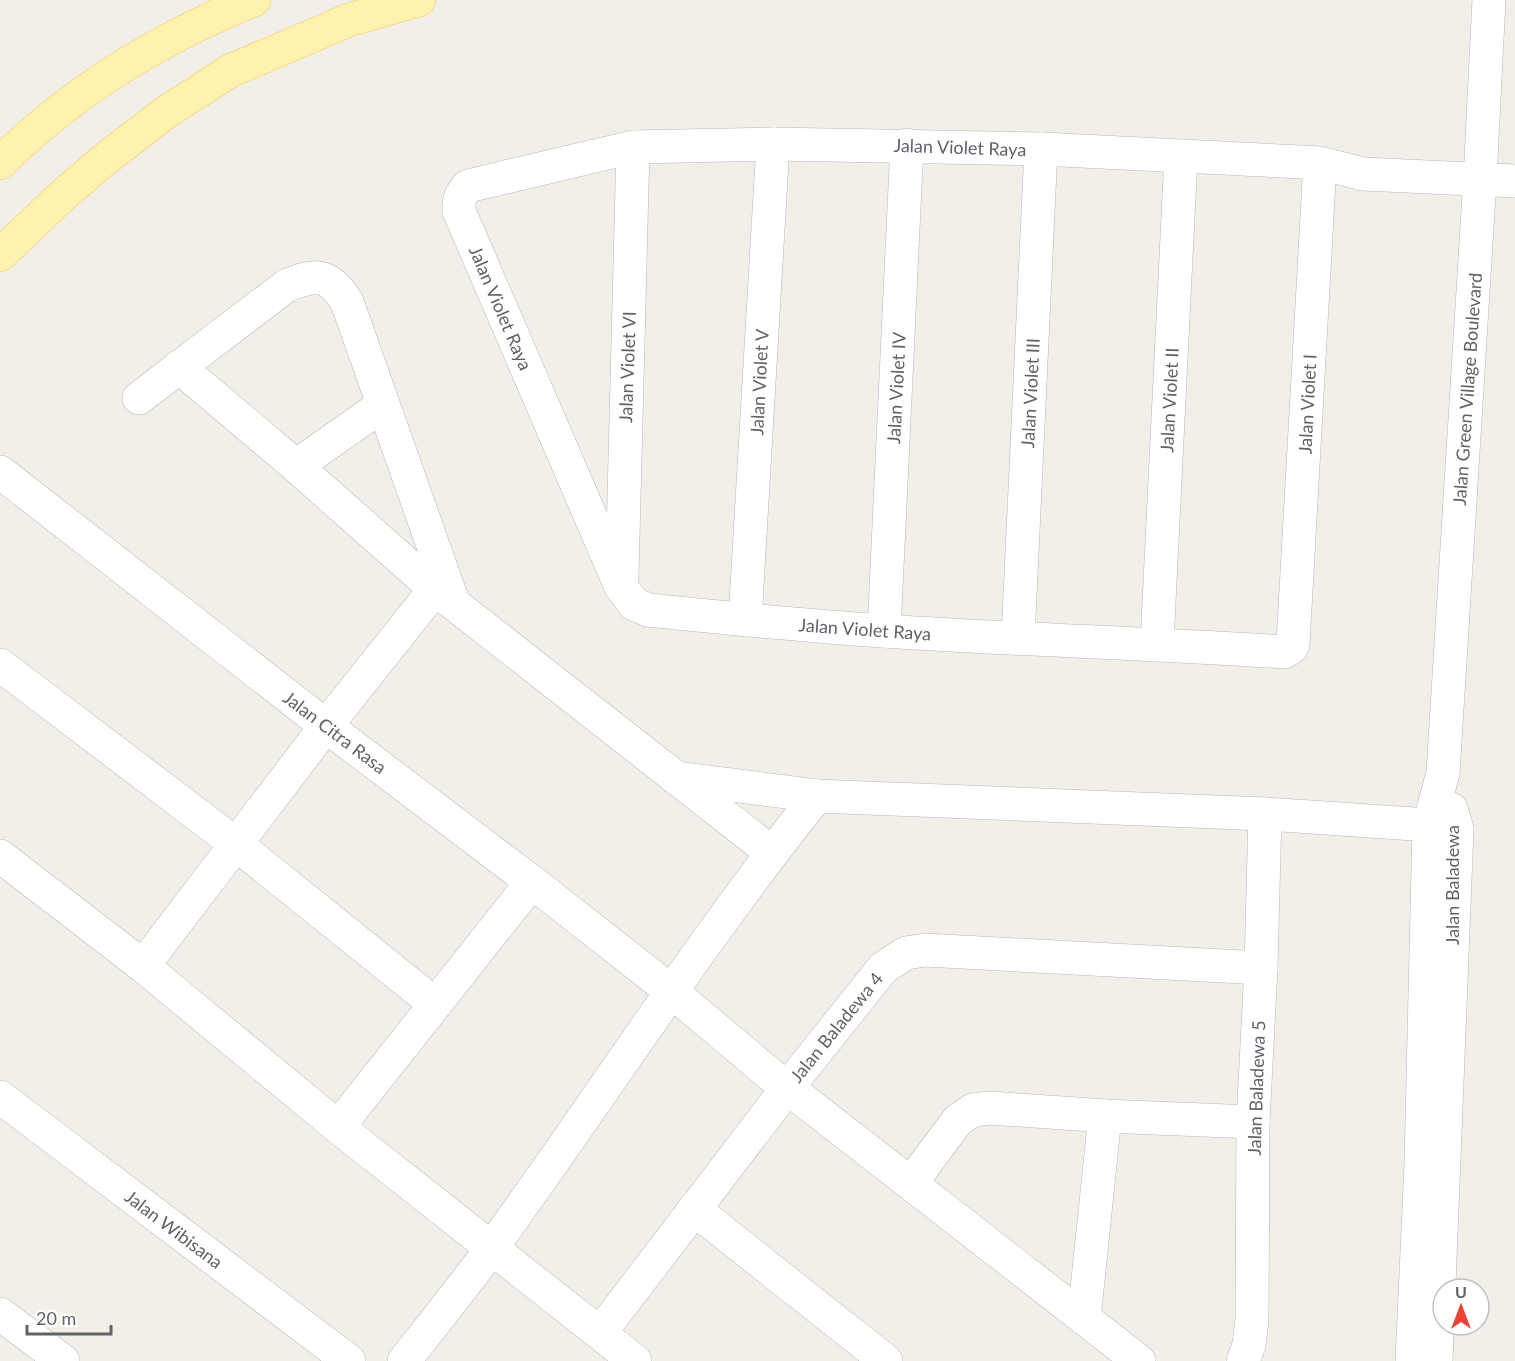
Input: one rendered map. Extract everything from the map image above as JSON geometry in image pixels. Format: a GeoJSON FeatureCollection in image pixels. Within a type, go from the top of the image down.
{"type":"FeatureCollection","features":[{"type":"Feature","properties":{"kind":"main road"},"geometry":{"type":"LineString","coordinates":[[0,163],[54,114],[103,78],[164,42],[254,0]]}},
{"type":"Feature","properties":{"kind":"main road"},"geometry":{"type":"LineString","coordinates":[[0,255],[62,195],[104,160],[165,113],[230,71],[349,20],[419,0]]}},
{"type":"Feature","properties":{"kind":"street","name":"Jalan Green Village Boulevard"},"geometry":{"type":"LineString","coordinates":[[1442,778],[1489,0]]}},
{"type":"Feature","properties":{"kind":"street","name":"Jalan Violet Raya"},"geometry":{"type":"LineString","coordinates":[[1293,644],[1284,652],[1157,643],[884,631],[648,610],[634,604],[621,587],[459,212],[458,202],[468,186],[633,147],[772,144],[907,145],[1041,149],[1320,163],[1363,153],[1480,169]]}},
{"type":"Feature","properties":{"kind":"street","name":"Jalan Violet V"},"geometry":{"type":"LineString","coordinates":[[745,620],[772,144]]}},
{"type":"Feature","properties":{"kind":"street","name":"Jalan Violet IV"},"geometry":{"type":"LineString","coordinates":[[884,631],[907,145]]}},
{"type":"Feature","properties":{"kind":"street","name":"Jalan Violet VI"},"geometry":{"type":"LineString","coordinates":[[621,587],[633,147]]}},
{"type":"Feature","properties":{"kind":"street","name":"Jalan Violet III"},"geometry":{"type":"LineString","coordinates":[[1018,638],[1041,149]]}},
{"type":"Feature","properties":{"kind":"street","name":"Jalan Violet II"},"geometry":{"type":"LineString","coordinates":[[1157,643],[1181,156]]}},
{"type":"Feature","properties":{"kind":"street"},"geometry":{"type":"LineString","coordinates":[[1480,169],[1515,162]]}},
{"type":"Feature","properties":{"kind":"street","name":"Jalan Violet I"},"geometry":{"type":"LineString","coordinates":[[1293,644],[1320,163]]}},
{"type":"Feature","properties":{"kind":"street"},"geometry":{"type":"LineString","coordinates":[[1480,169],[1515,181]]}},
{"type":"Feature","properties":{"kind":"street"},"geometry":{"type":"LineString","coordinates":[[139,398],[286,286],[304,278],[326,278],[333,283],[346,302],[383,405],[444,595]]}},
{"type":"Feature","properties":{"kind":"street"},"geometry":{"type":"LineString","coordinates":[[179,367],[444,595],[771,852]]}},
{"type":"Feature","properties":{"kind":"street"},"geometry":{"type":"LineString","coordinates":[[296,466],[383,405]]}},
{"type":"Feature","properties":{"kind":"street","name":"Jalan Citra Rasa"},"geometry":{"type":"LineString","coordinates":[[0,472],[326,726],[532,882],[771,1075],[1139,1361]]}},
{"type":"Feature","properties":{"kind":"street"},"geometry":{"type":"LineString","coordinates":[[143,966],[326,726],[444,595]]}},
{"type":"Feature","properties":{"kind":"street"},"geometry":{"type":"LineString","coordinates":[[0,665],[236,844],[435,1004]]}},
{"type":"Feature","properties":{"kind":"street"},"geometry":{"type":"LineString","coordinates":[[676,778],[817,796],[1265,814],[1443,827]]}},
{"type":"Feature","properties":{"kind":"street","name":"Jalan Baladewa"},"geometry":{"type":"LineString","coordinates":[[1436,1361],[1442,778]]}},
{"type":"Feature","properties":{"kind":"street"},"geometry":{"type":"LineString","coordinates":[[404,1361],[493,1247],[670,992],[771,852],[817,796]]}},
{"type":"Feature","properties":{"kind":"street","name":"Jalan Baladewa 5"},"geometry":{"type":"LineString","coordinates":[[1243,1361],[1249,1345],[1252,1320],[1253,1122],[1261,968],[1265,814]]}},
{"type":"Feature","properties":{"kind":"street","name":"Jalan Baladewa"},"geometry":{"type":"LineString","coordinates":[[1412,1361],[1421,1164],[1443,827]]}},
{"type":"Feature","properties":{"kind":"street"},"geometry":{"type":"LineString","coordinates":[[0,856],[143,966],[338,1127],[635,1361]]}},
{"type":"Feature","properties":{"kind":"street"},"geometry":{"type":"LineString","coordinates":[[338,1127],[532,882]]}},
{"type":"Feature","properties":{"kind":"street","name":"Jalan Baladewa 4"},"geometry":{"type":"LineString","coordinates":[[600,1333],[788,1087],[883,968],[906,953],[925,950],[1261,968]]}},
{"type":"Feature","properties":{"kind":"street","name":"Jalan Wibisana"},"geometry":{"type":"LineString","coordinates":[[0,1097],[349,1361]]}},
{"type":"Feature","properties":{"kind":"street"},"geometry":{"type":"LineString","coordinates":[[911,1183],[958,1120],[973,1110],[990,1108],[1105,1116],[1253,1122]]}},
{"type":"Feature","properties":{"kind":"street"},"geometry":{"type":"LineString","coordinates":[[1084,1318],[1105,1116]]}},
{"type":"Feature","properties":{"kind":"street"},"geometry":{"type":"LineString","coordinates":[[694,1209],[885,1361]]}},
{"type":"Feature","properties":{"kind":"street"},"geometry":{"type":"LineString","coordinates":[[0,1314],[63,1361]]}}]}
